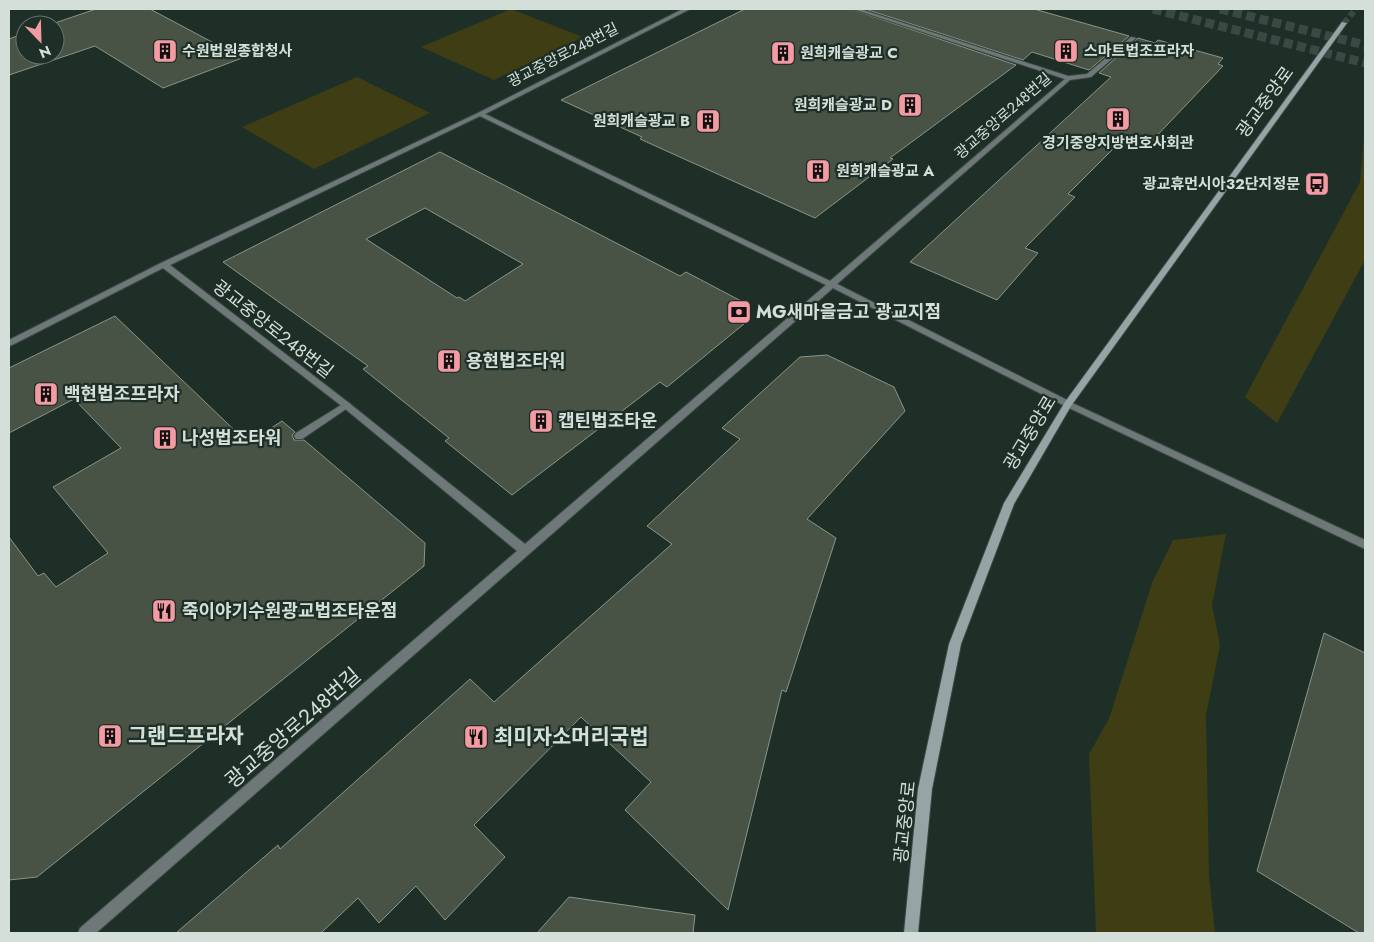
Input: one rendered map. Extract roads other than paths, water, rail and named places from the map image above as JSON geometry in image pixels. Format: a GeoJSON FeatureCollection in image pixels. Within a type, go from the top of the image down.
{"type":"FeatureCollection","features":[{"type":"Feature","properties":{"kind":"main road","name":"광교중앙로"},"geometry":{"type":"LineString","coordinates":[[911,933],[925,789],[955,644],[1008,503],[1068,404],[1344,23]]}},
{"type":"Feature","properties":{"kind":"street","name":"광교중앙로248번길"},"geometry":{"type":"LineString","coordinates":[[9,343],[164,265],[480,114],[687,9]]}},
{"type":"Feature","properties":{"kind":"street","name":"광교중앙로248번길"},"geometry":{"type":"LineString","coordinates":[[855,9],[1069,78]]}},
{"type":"Feature","properties":{"kind":"street"},"geometry":{"type":"LineString","coordinates":[[1069,78],[1089,76],[1133,38]]}},
{"type":"Feature","properties":{"kind":"street","name":"광교중앙로248번길"},"geometry":{"type":"LineString","coordinates":[[85,933],[1069,78]]}},
{"type":"Feature","properties":{"kind":"street"},"geometry":{"type":"LineString","coordinates":[[480,114],[831,284],[1068,404],[1365,545]]}},
{"type":"Feature","properties":{"kind":"street","name":"광교중앙로248번길"},"geometry":{"type":"LineString","coordinates":[[164,265],[346,405],[525,551]]}},
{"type":"Feature","properties":{"kind":"street"},"geometry":{"type":"LineString","coordinates":[[299,436],[346,405]]}},
{"type":"Feature","properties":{"kind":"tunnel"},"geometry":{"type":"LineString","coordinates":[[1153,9],[1365,63]]}},
{"type":"Feature","properties":{"kind":"tunnel"},"geometry":{"type":"LineString","coordinates":[[1220,9],[1365,45]]}},
{"type":"Feature","properties":{"kind":"tunnel"},"geometry":{"type":"LineString","coordinates":[[1344,23],[1356,9]]}},
{"type":"Feature","properties":{"kind":"place","name":"수원법원종합청사"},"geometry":{"type":"Point","coordinates":[165,51]}},
{"type":"Feature","properties":{"kind":"place","name":"스마트법조프라자"},"geometry":{"type":"Point","coordinates":[1066,51]}},
{"type":"Feature","properties":{"kind":"place","name":"원희캐슬광교 C"},"geometry":{"type":"Point","coordinates":[783,53]}},
{"type":"Feature","properties":{"kind":"place","name":"원희캐슬광교 D"},"geometry":{"type":"Point","coordinates":[910,105]}},
{"type":"Feature","properties":{"kind":"place","name":"경기중앙지방변호사회관"},"geometry":{"type":"Point","coordinates":[1118,119]}},
{"type":"Feature","properties":{"kind":"place","name":"원희캐슬광교 B"},"geometry":{"type":"Point","coordinates":[708,121]}},
{"type":"Feature","properties":{"kind":"place","name":"원희캐슬광교 A"},"geometry":{"type":"Point","coordinates":[818,171]}},
{"type":"Feature","properties":{"kind":"place","name":"광교휴먼시아32단지정문"},"geometry":{"type":"Point","coordinates":[1317,184]}},
{"type":"Feature","properties":{"kind":"place","name":"MG새마을금고 광교지점"},"geometry":{"type":"Point","coordinates":[739,312]}},
{"type":"Feature","properties":{"kind":"place","name":"용현법조타워"},"geometry":{"type":"Point","coordinates":[449,361]}},
{"type":"Feature","properties":{"kind":"place","name":"백현법조프라자"},"geometry":{"type":"Point","coordinates":[46,394]}},
{"type":"Feature","properties":{"kind":"place","name":"캡틴법조타운"},"geometry":{"type":"Point","coordinates":[541,421]}},
{"type":"Feature","properties":{"kind":"place","name":"나성법조타워"},"geometry":{"type":"Point","coordinates":[165,438]}},
{"type":"Feature","properties":{"kind":"place","name":"죽이야기수원광교법조타운점"},"geometry":{"type":"Point","coordinates":[164,611]}},
{"type":"Feature","properties":{"kind":"place","name":"그랜드프라자"},"geometry":{"type":"Point","coordinates":[110,736]}},
{"type":"Feature","properties":{"kind":"place","name":"최미자소머리국법"},"geometry":{"type":"Point","coordinates":[476,737]}}]}
